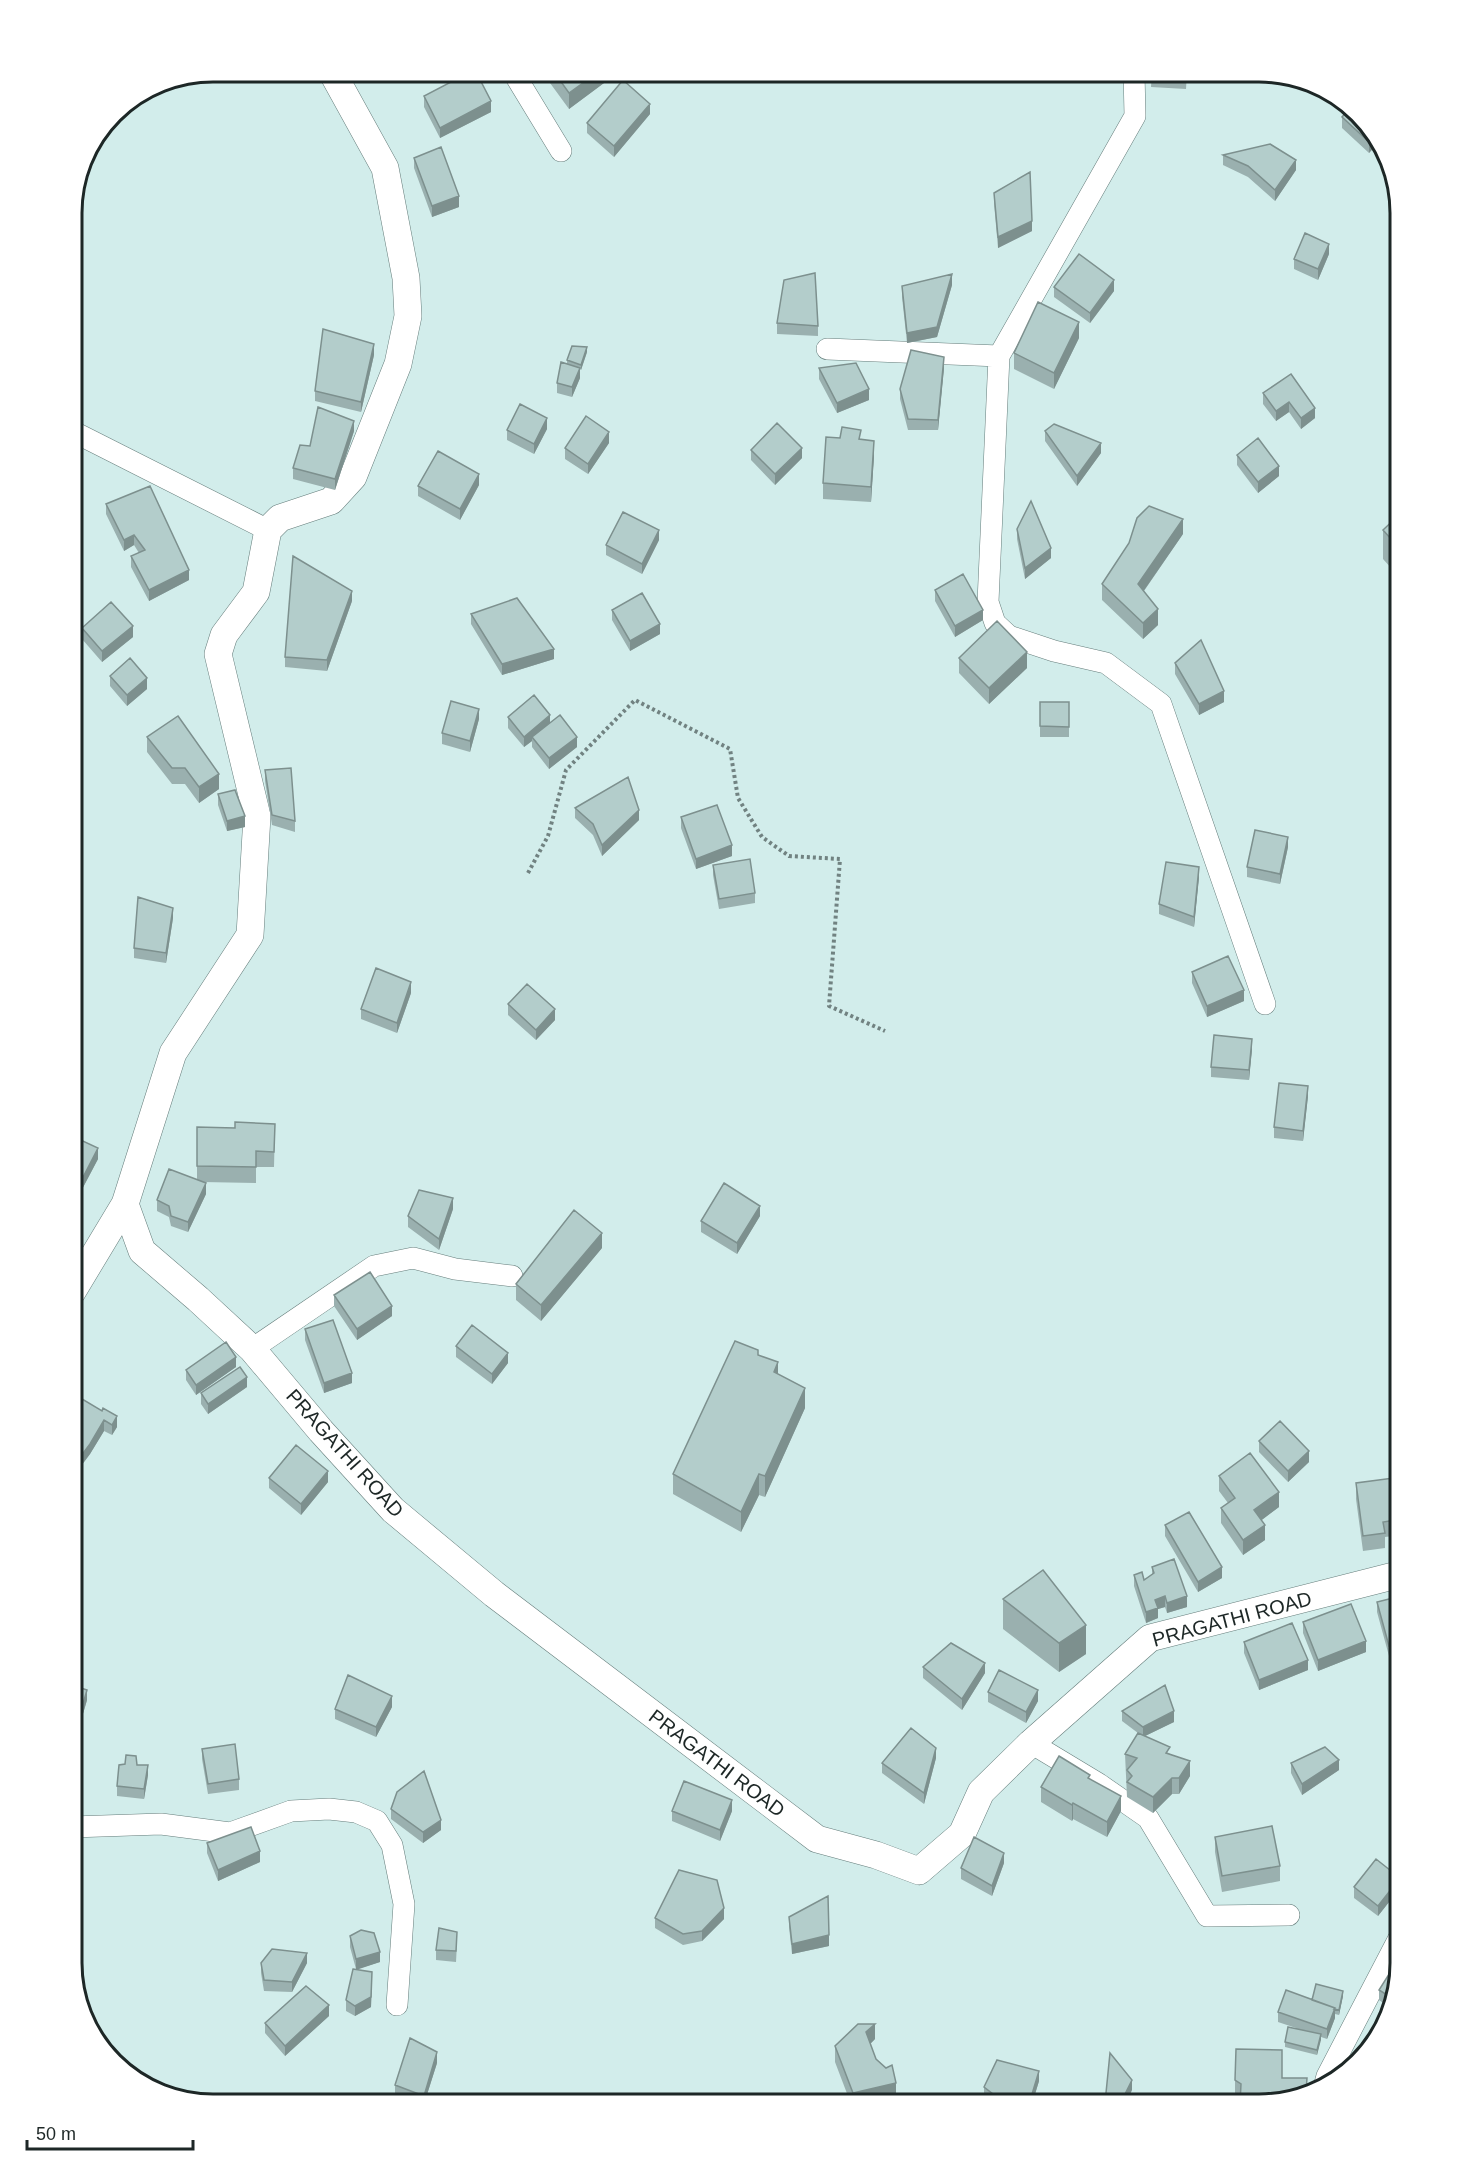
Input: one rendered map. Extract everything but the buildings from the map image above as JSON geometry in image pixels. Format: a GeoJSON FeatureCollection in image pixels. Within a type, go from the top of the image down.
{"type":"FeatureCollection","features":[{"type":"Feature","properties":{"kind":"street"},"geometry":{"type":"LineString","coordinates":[[82,1275],[125,1204],[173,1053],[250,935],[257,816],[218,654],[224,635],[256,592],[268,530],[280,519],[332,501],[353,477],[398,364],[408,316],[406,278],[385,168],[338,83]]}},
{"type":"Feature","properties":{"kind":"street"},"geometry":{"type":"LineString","coordinates":[[520,83],[561,151]]}},
{"type":"Feature","properties":{"kind":"street"},"geometry":{"type":"LineString","coordinates":[[1134,83],[1135,116],[999,356],[988,602],[995,623],[1009,636],[1054,651],[1106,663],[1161,704],[1265,1004]]}},
{"type":"Feature","properties":{"kind":"street"},"geometry":{"type":"LineString","coordinates":[[827,349],[999,356]]}},
{"type":"Feature","properties":{"kind":"street"},"geometry":{"type":"LineString","coordinates":[[83,436],[268,530]]}},
{"type":"Feature","properties":{"kind":"street","name":"PRAGATHI ROAD"},"geometry":{"type":"LineString","coordinates":[[125,1204],[142,1251],[252,1349],[321,1431],[393,1510],[494,1594],[817,1839],[876,1855],[919,1871],[962,1834],[981,1792],[1031,1743],[1150,1638],[1390,1577]]}},
{"type":"Feature","properties":{"kind":"street"},"geometry":{"type":"LineString","coordinates":[[252,1349],[374,1266],[413,1258],[455,1269],[512,1276]]}},
{"type":"Feature","properties":{"kind":"street"},"geometry":{"type":"LineString","coordinates":[[1031,1743],[1148,1818],[1207,1916],[1289,1916]]}},
{"type":"Feature","properties":{"kind":"street"},"geometry":{"type":"LineString","coordinates":[[82,1827],[161,1824],[230,1833],[291,1811],[329,1809],[356,1812],[377,1821],[392,1845],[404,1904],[397,2005]]}},
{"type":"Feature","properties":{"kind":"street"},"geometry":{"type":"LineString","coordinates":[[1328,2074],[1390,1955]]}},
{"type":"Feature","properties":{"kind":"path"},"geometry":{"type":"LineString","coordinates":[[528,873],[548,836],[566,770],[635,700],[730,750],[738,798],[762,837],[789,856],[840,860],[829,1006],[885,1031]]}}]}
